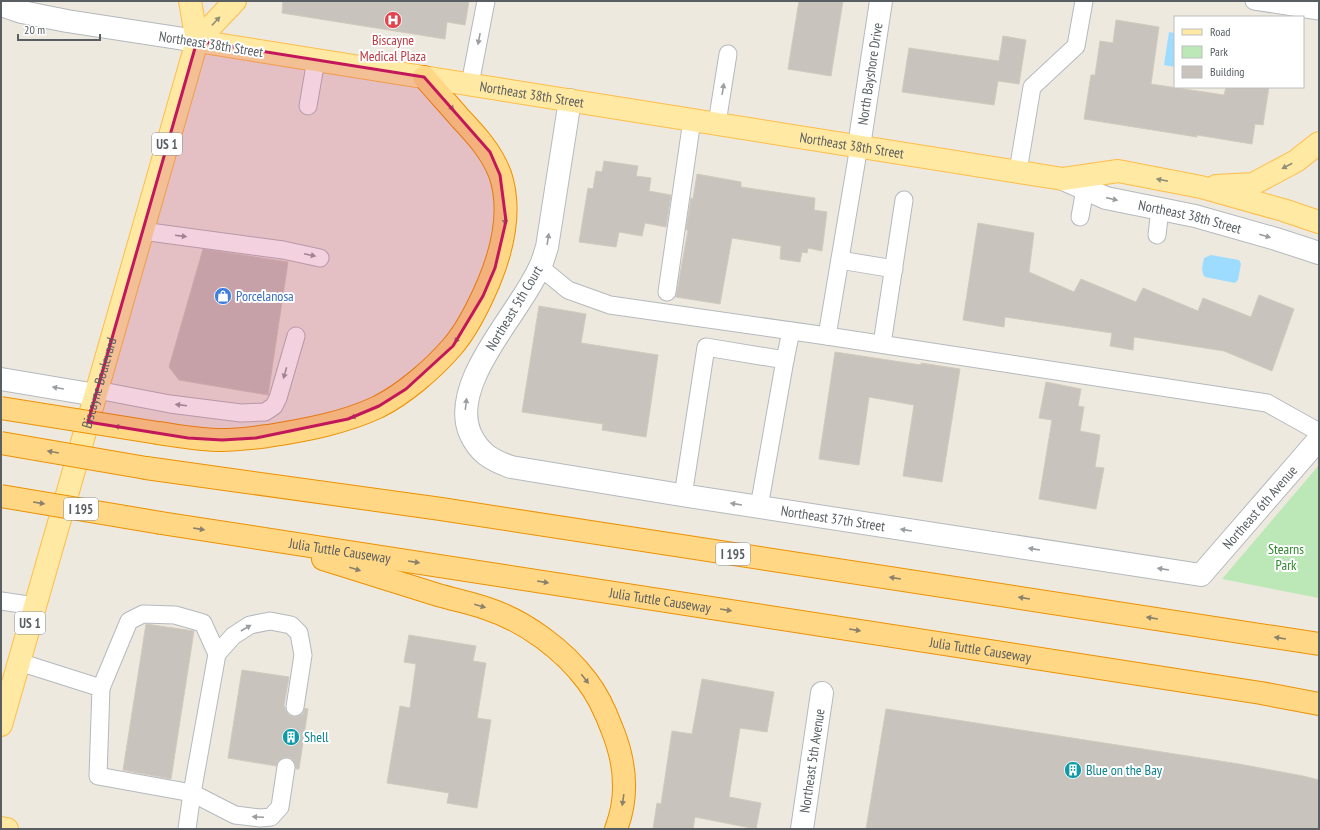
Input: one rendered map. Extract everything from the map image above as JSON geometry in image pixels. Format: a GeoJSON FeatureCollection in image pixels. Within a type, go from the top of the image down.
{"type":"FeatureCollection","features":[{"type":"Feature","properties":{"kind":"highway"},"geometry":{"type":"LineString","coordinates":[[1,408],[188,438],[222,440],[316,428],[348,419],[379,406],[406,389],[431,369],[453,346],[468,323],[483,296],[495,268],[502,244],[506,221],[504,195],[500,175],[490,152],[475,133],[424,77]]}},
{"type":"Feature","properties":{"kind":"highway","name":"I 195"},"geometry":{"type":"LineString","coordinates":[[1,443],[146,468],[441,509],[1319,644]]}},
{"type":"Feature","properties":{"kind":"highway","name":"Julia Tuttle Causeway"},"geometry":{"type":"LineString","coordinates":[[1,496],[161,523],[1261,693],[1319,704]]}},
{"type":"Feature","properties":{"kind":"highway"},"geometry":{"type":"LineString","coordinates":[[251,537],[489,609],[527,628],[545,640],[574,666],[588,682],[608,717],[621,754],[624,783],[624,800],[616,829]]}},
{"type":"Feature","properties":{"kind":"main road","name":"Biscayne Boulevard"},"geometry":{"type":"LineString","coordinates":[[1,725],[197,41],[190,1]]}},
{"type":"Feature","properties":{"kind":"main road","name":"Biscayne Boulevard"},"geometry":{"type":"LineString","coordinates":[[197,41],[234,1]]}},
{"type":"Feature","properties":{"kind":"main road","name":"Northeast 38th Street"},"geometry":{"type":"LineString","coordinates":[[197,41],[1063,179],[1086,182],[1118,171],[1201,187],[1283,210],[1319,222]]}},
{"type":"Feature","properties":{"kind":"main road"},"geometry":{"type":"LineString","coordinates":[[1201,187],[1253,184],[1296,161],[1319,143]]}},
{"type":"Feature","properties":{"kind":"main road"},"geometry":{"type":"LineString","coordinates":[[1,828],[6,829]]}},
{"type":"Feature","properties":{"kind":"street","name":"North Bayshore Drive"},"geometry":{"type":"LineString","coordinates":[[859,146],[881,1]]}},
{"type":"Feature","properties":{"kind":"street","name":"Northeast 38th Street"},"geometry":{"type":"LineString","coordinates":[[1,5],[22,12],[67,21],[197,41]]}},
{"type":"Feature","properties":{"kind":"street","name":"Northeast 5th Court"},"geometry":{"type":"LineString","coordinates":[[474,442],[468,428],[465,414],[467,398],[472,381],[494,340],[517,306],[540,267],[547,247],[570,100]]}},
{"type":"Feature","properties":{"kind":"street","name":"Northeast 38th Street"},"geometry":{"type":"LineString","coordinates":[[1086,182],[1106,198],[1195,216],[1233,226],[1319,253]]}},
{"type":"Feature","properties":{"kind":"street"},"geometry":{"type":"LineString","coordinates":[[1,379],[97,393]]}},
{"type":"Feature","properties":{"kind":"street","name":"Northeast 6th Avenue"},"geometry":{"type":"LineString","coordinates":[[1201,575],[1319,439]]}},
{"type":"Feature","properties":{"kind":"street","name":"Northeast 37th Street"},"geometry":{"type":"LineString","coordinates":[[474,442],[484,454],[496,462],[511,467],[759,508],[1201,575]]}},
{"type":"Feature","properties":{"kind":"street","name":"Northeast 5th Avenue"},"geometry":{"type":"LineString","coordinates":[[802,829],[822,693]]}},
{"type":"Feature","properties":{"kind":"lane"},"geometry":{"type":"LineString","coordinates":[[470,84],[486,1]]}},
{"type":"Feature","properties":{"kind":"lane"},"geometry":{"type":"LineString","coordinates":[[1018,171],[1032,87],[1076,46],[1084,1]]}},
{"type":"Feature","properties":{"kind":"lane"},"geometry":{"type":"LineString","coordinates":[[1254,1],[1319,11]]}},
{"type":"Feature","properties":{"kind":"lane"},"geometry":{"type":"LineString","coordinates":[[717,124],[728,54]]}},
{"type":"Feature","properties":{"kind":"lane"},"geometry":{"type":"LineString","coordinates":[[308,106],[316,60]]}},
{"type":"Feature","properties":{"kind":"lane"},"geometry":{"type":"LineString","coordinates":[[667,292],[692,120]]}},
{"type":"Feature","properties":{"kind":"lane"},"geometry":{"type":"LineString","coordinates":[[827,336],[859,146]]}},
{"type":"Feature","properties":{"kind":"lane"},"geometry":{"type":"LineString","coordinates":[[1080,217],[1086,182]]}},
{"type":"Feature","properties":{"kind":"lane"},"geometry":{"type":"LineString","coordinates":[[882,344],[904,200]]}},
{"type":"Feature","properties":{"kind":"lane"},"geometry":{"type":"LineString","coordinates":[[1157,235],[1160,209]]}},
{"type":"Feature","properties":{"kind":"lane"},"geometry":{"type":"LineString","coordinates":[[142,231],[283,250],[320,258]]}},
{"type":"Feature","properties":{"kind":"lane"},"geometry":{"type":"LineString","coordinates":[[840,260],[894,269]]}},
{"type":"Feature","properties":{"kind":"lane"},"geometry":{"type":"LineString","coordinates":[[540,267],[568,290],[610,305],[882,344],[1266,403],[1319,432]]}},
{"type":"Feature","properties":{"kind":"lane"},"geometry":{"type":"LineString","coordinates":[[759,508],[791,331]]}},
{"type":"Feature","properties":{"kind":"lane"},"geometry":{"type":"LineString","coordinates":[[97,393],[241,413],[265,412],[274,406],[278,398],[296,336]]}},
{"type":"Feature","properties":{"kind":"lane"},"geometry":{"type":"LineString","coordinates":[[683,496],[706,347],[785,360]]}},
{"type":"Feature","properties":{"kind":"lane"},"geometry":{"type":"LineString","coordinates":[[1,601],[35,606]]}},
{"type":"Feature","properties":{"kind":"lane"},"geometry":{"type":"LineString","coordinates":[[217,654],[203,623],[175,615],[143,614],[129,621],[101,688],[98,776],[192,793],[235,814],[260,818],[271,817],[280,807],[286,767]]}},
{"type":"Feature","properties":{"kind":"lane"},"geometry":{"type":"LineString","coordinates":[[187,829],[217,654],[233,636],[250,625],[270,621],[291,625],[299,633],[303,655],[295,707]]}},
{"type":"Feature","properties":{"kind":"lane"},"geometry":{"type":"LineString","coordinates":[[19,662],[101,688]]}},
{"type":"Feature","properties":{"kind":"highlighted area"},"geometry":{"type":"Polygon","coordinates":[[[197,41],[424,77],[490,152],[500,175],[506,221],[495,268],[483,296],[453,346],[406,389],[379,406],[348,419],[256,438],[222,440],[188,438],[88,422],[197,41]]]}},
{"type":"Feature","properties":{"kind":"green space","name":"Stearns Park"},"geometry":{"type":"Polygon","coordinates":[[[1319,465],[1319,598],[1222,579],[1319,465]]]}},
{"type":"Feature","properties":{"kind":"water"},"geometry":{"type":"Polygon","coordinates":[[[1169,32],[1174,33],[1174,67],[1164,65],[1169,32]]]}},
{"type":"Feature","properties":{"kind":"water"},"geometry":{"type":"Polygon","coordinates":[[[1211,255],[1239,260],[1241,264],[1238,280],[1235,283],[1205,277],[1203,275],[1202,270],[1204,258],[1211,255]]]}},
{"type":"Feature","properties":{"kind":"building","name":"Biscayne Medical Plaza"},"geometry":{"type":"Polygon","coordinates":[[[283,1],[469,1],[465,25],[447,22],[445,39],[282,13],[283,1]]]}},
{"type":"Feature","properties":{"kind":"building"},"geometry":{"type":"Polygon","coordinates":[[[799,1],[843,1],[831,76],[788,69],[799,1]]]}},
{"type":"Feature","properties":{"kind":"building"},"geometry":{"type":"Polygon","coordinates":[[[1116,20],[1159,27],[1151,84],[1224,95],[1226,88],[1269,88],[1263,125],[1255,124],[1252,144],[1084,119],[1091,75],[1095,75],[1100,41],[1113,43],[1116,20]]]}},
{"type":"Feature","properties":{"kind":"building"},"geometry":{"type":"Polygon","coordinates":[[[1003,36],[1026,40],[1019,84],[998,81],[994,105],[902,92],[909,48],[999,61],[1003,36]]]}},
{"type":"Feature","properties":{"kind":"building"},"geometry":{"type":"Polygon","coordinates":[[[604,161],[638,166],[636,176],[651,178],[649,191],[671,195],[666,227],[645,223],[642,236],[619,232],[616,247],[579,242],[588,188],[593,189],[596,171],[602,172],[604,161]]]}},
{"type":"Feature","properties":{"kind":"building"},"geometry":{"type":"Polygon","coordinates":[[[697,174],[741,182],[741,187],[815,198],[814,210],[827,212],[822,251],[808,248],[807,253],[802,252],[800,262],[780,259],[781,246],[732,238],[720,304],[676,297],[688,230],[686,230],[691,198],[693,199],[697,174]]]}},
{"type":"Feature","properties":{"kind":"building"},"geometry":{"type":"Polygon","coordinates":[[[978,223],[1034,233],[1029,272],[1074,292],[1081,279],[1136,302],[1143,288],[1198,311],[1203,298],[1251,317],[1259,295],[1294,309],[1272,371],[1224,351],[1134,337],[1133,350],[1110,346],[1112,333],[1005,317],[1004,327],[963,320],[978,223]]]}},
{"type":"Feature","properties":{"kind":"building"},"geometry":{"type":"Polygon","coordinates":[[[203,249],[288,262],[268,395],[179,380],[169,367],[203,249]]]}},
{"type":"Feature","properties":{"kind":"building"},"geometry":{"type":"Polygon","coordinates":[[[539,306],[586,314],[581,343],[658,355],[646,437],[602,430],[603,424],[522,412],[539,306]]]}},
{"type":"Feature","properties":{"kind":"building"},"geometry":{"type":"Polygon","coordinates":[[[835,352],[921,365],[921,363],[960,369],[942,482],[903,476],[914,405],[869,397],[859,465],[819,459],[835,352]]]}},
{"type":"Feature","properties":{"kind":"building"},"geometry":{"type":"Polygon","coordinates":[[[1046,382],[1081,389],[1078,406],[1084,407],[1080,431],[1100,435],[1095,467],[1104,468],[1096,509],[1039,499],[1052,420],[1039,418],[1046,382]]]}},
{"type":"Feature","properties":{"kind":"building"},"geometry":{"type":"Polygon","coordinates":[[[146,624],[194,631],[171,779],[123,770],[146,624]]]}},
{"type":"Feature","properties":{"kind":"building"},"geometry":{"type":"Polygon","coordinates":[[[409,635],[476,646],[473,661],[486,663],[477,718],[491,720],[477,808],[447,803],[449,793],[387,783],[400,706],[410,708],[416,664],[404,662],[409,635]]]}},
{"type":"Feature","properties":{"kind":"building","name":"Shell"},"geometry":{"type":"Polygon","coordinates":[[[242,670],[289,677],[284,705],[286,711],[289,715],[294,717],[303,714],[305,708],[308,709],[299,769],[296,769],[292,759],[288,757],[282,758],[278,761],[276,766],[228,758],[242,670]]]}},
{"type":"Feature","properties":{"kind":"building"},"geometry":{"type":"Polygon","coordinates":[[[702,679],[774,692],[767,732],[740,728],[729,797],[761,803],[756,829],[695,817],[693,829],[653,829],[657,803],[661,804],[672,731],[692,734],[702,679]]]}},
{"type":"Feature","properties":{"kind":"building","name":"Blue on the Bay"},"geometry":{"type":"Polygon","coordinates":[[[886,709],[1239,764],[1319,780],[1319,829],[866,829],[886,709]]]}},
{"type":"Feature","properties":{"kind":"place","name":"Biscayne Medical Plaza"},"geometry":{"type":"Point","coordinates":[393,20]}},
{"type":"Feature","properties":{"kind":"place","name":"Porcelanosa"},"geometry":{"type":"Point","coordinates":[223,296]}},
{"type":"Feature","properties":{"kind":"place","name":"Shell"},"geometry":{"type":"Point","coordinates":[291,737]}},
{"type":"Feature","properties":{"kind":"place","name":"Blue on the Bay"},"geometry":{"type":"Point","coordinates":[1073,770]}}]}
